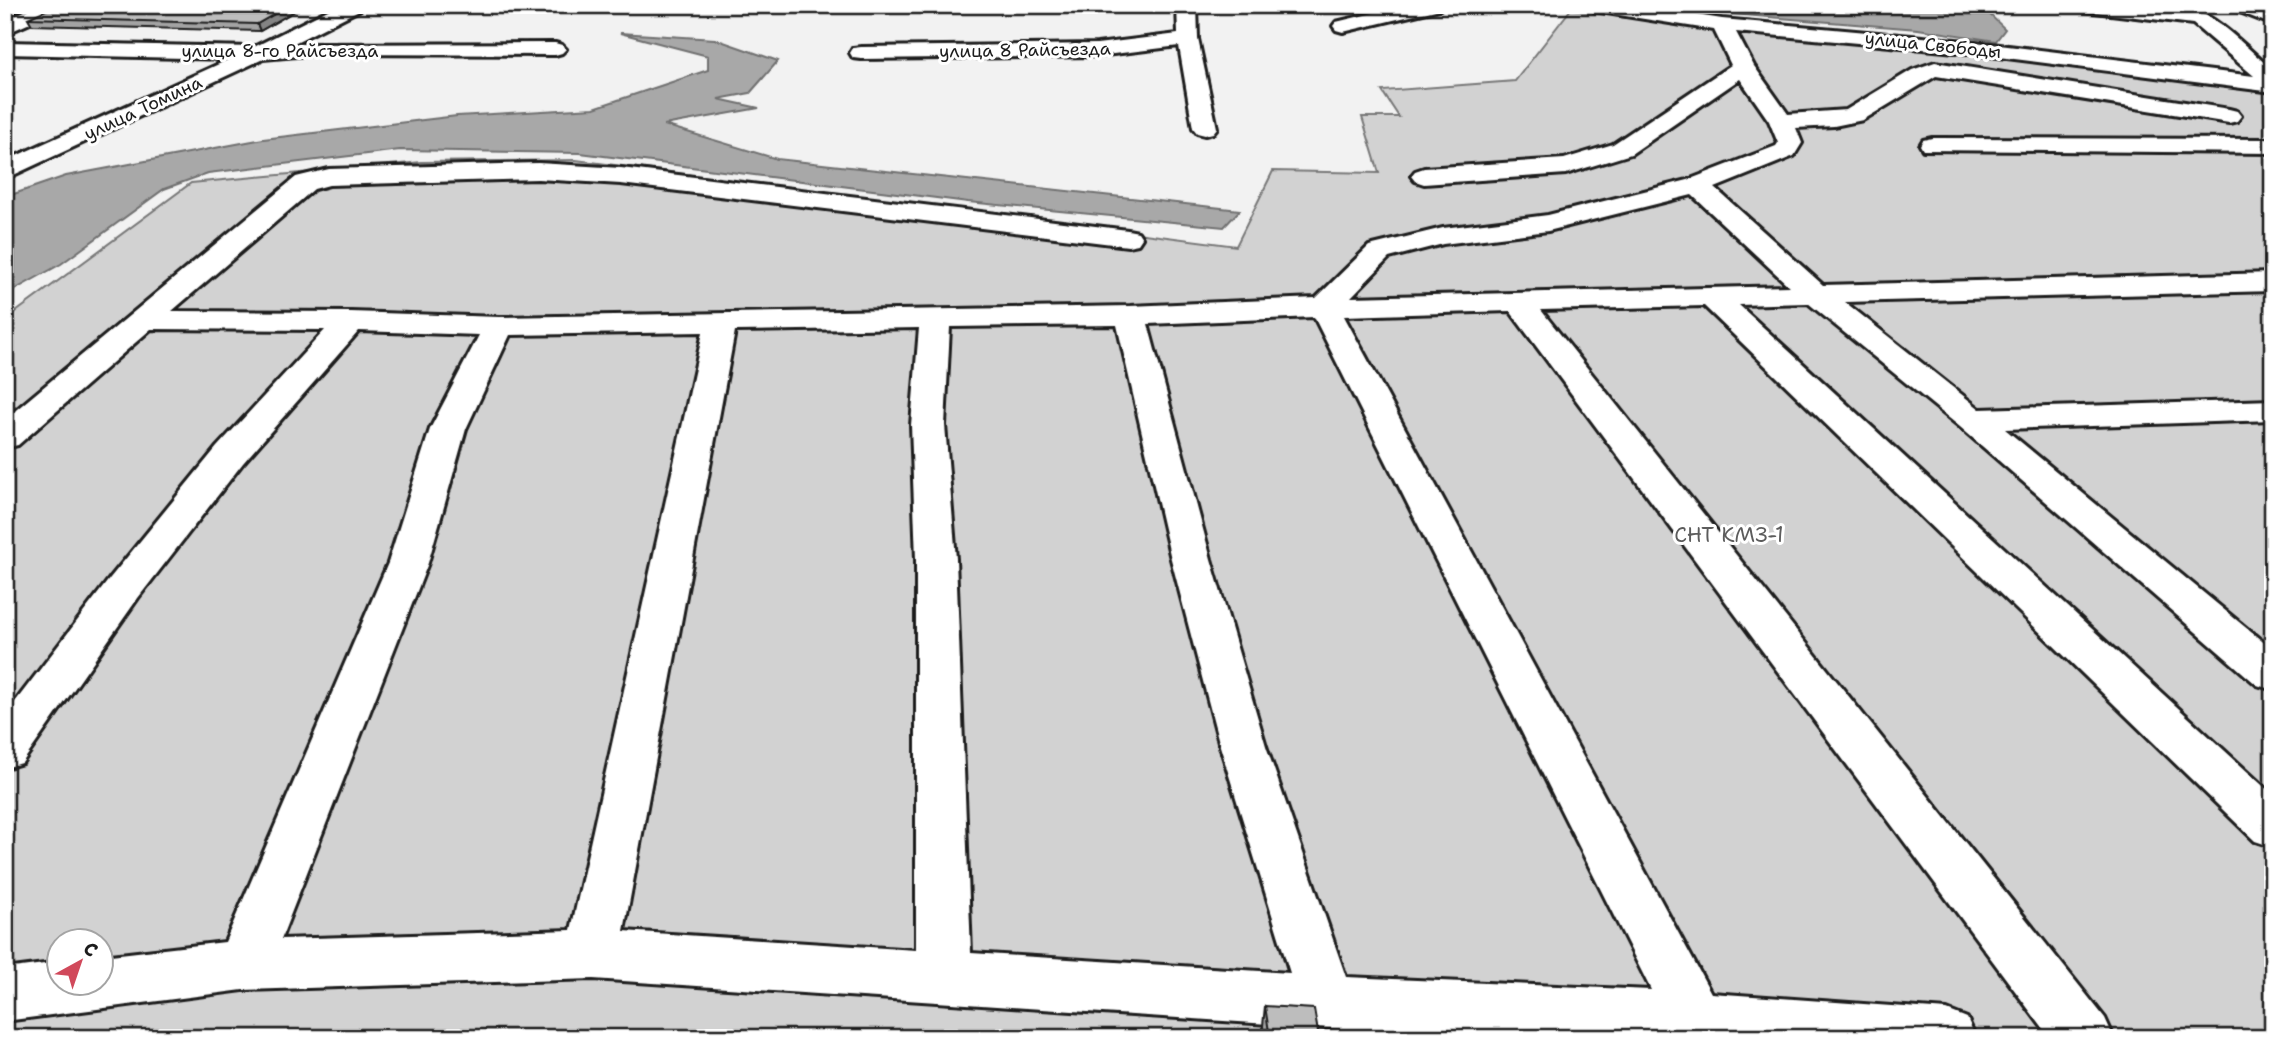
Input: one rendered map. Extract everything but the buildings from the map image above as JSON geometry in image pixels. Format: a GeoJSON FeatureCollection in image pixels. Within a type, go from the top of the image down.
{"type":"FeatureCollection","features":[{"type":"Feature","properties":{"kind":"street"},"geometry":{"type":"LineString","coordinates":[[5,29],[55,5]]}},
{"type":"Feature","properties":{"kind":"street","name":"улица Томина"},"geometry":{"type":"LineString","coordinates":[[5,171],[258,53],[354,5]]}},
{"type":"Feature","properties":{"kind":"street"},"geometry":{"type":"LineString","coordinates":[[1187,5],[1188,39],[1205,128]]}},
{"type":"Feature","properties":{"kind":"street"},"geometry":{"type":"LineString","coordinates":[[1343,26],[1433,5]]}},
{"type":"Feature","properties":{"kind":"street","name":"улица Свободы"},"geometry":{"type":"LineString","coordinates":[[1594,5],[1722,25],[1967,47],[2273,83]]}},
{"type":"Feature","properties":{"kind":"street"},"geometry":{"type":"LineString","coordinates":[[2086,5],[2181,15],[2200,20],[2273,83]]}},
{"type":"Feature","properties":{"kind":"street"},"geometry":{"type":"LineString","coordinates":[[2239,5],[2273,19]]}},
{"type":"Feature","properties":{"kind":"street"},"geometry":{"type":"LineString","coordinates":[[1324,307],[1379,252],[1443,236],[1548,223],[1698,186],[1785,152],[1790,143],[1781,121],[1743,67],[1722,25]]}},
{"type":"Feature","properties":{"kind":"street","name":"улица 8 Райсъезда"},"geometry":{"type":"LineString","coordinates":[[861,53],[1097,50],[1188,39]]}},
{"type":"Feature","properties":{"kind":"street","name":"улица 8-го Райсъезда"},"geometry":{"type":"LineString","coordinates":[[5,48],[258,53],[319,48],[555,49]]}},
{"type":"Feature","properties":{"kind":"street"},"geometry":{"type":"LineString","coordinates":[[1424,176],[1566,166],[1622,149],[1743,67]]}},
{"type":"Feature","properties":{"kind":"street"},"geometry":{"type":"LineString","coordinates":[[1781,121],[1825,119],[1861,113],[1898,92],[1926,70],[1935,69],[2229,116]]}},
{"type":"Feature","properties":{"kind":"street"},"geometry":{"type":"LineString","coordinates":[[1932,145],[2273,146]]}},
{"type":"Feature","properties":{"kind":"street"},"geometry":{"type":"LineString","coordinates":[[5,437],[146,320],[304,183],[356,175],[538,171],[621,176],[1128,238]]}},
{"type":"Feature","properties":{"kind":"street"},"geometry":{"type":"LineString","coordinates":[[1698,186],[1813,292],[1972,420],[2273,674]]}},
{"type":"Feature","properties":{"kind":"street"},"geometry":{"type":"LineString","coordinates":[[146,320],[351,321],[499,326],[1130,315],[1813,292],[2273,282]]}},
{"type":"Feature","properties":{"kind":"street"},"geometry":{"type":"LineString","coordinates":[[1710,295],[2273,826]]}},
{"type":"Feature","properties":{"kind":"street"},"geometry":{"type":"LineString","coordinates":[[1519,303],[2085,1038]]}},
{"type":"Feature","properties":{"kind":"street"},"geometry":{"type":"LineString","coordinates":[[1324,307],[1695,1020]]}},
{"type":"Feature","properties":{"kind":"street"},"geometry":{"type":"LineString","coordinates":[[1130,315],[1191,559],[1243,746],[1327,1002]]}},
{"type":"Feature","properties":{"kind":"street"},"geometry":{"type":"LineString","coordinates":[[935,318],[928,425],[936,559],[944,975]]}},
{"type":"Feature","properties":{"kind":"street"},"geometry":{"type":"LineString","coordinates":[[5,750],[124,588],[222,465],[351,321]]}},
{"type":"Feature","properties":{"kind":"street"},"geometry":{"type":"LineString","coordinates":[[593,954],[721,322]]}},
{"type":"Feature","properties":{"kind":"street"},"geometry":{"type":"LineString","coordinates":[[243,965],[408,564],[448,429],[499,326]]}},
{"type":"Feature","properties":{"kind":"street"},"geometry":{"type":"LineString","coordinates":[[1972,420],[2273,410]]}},
{"type":"Feature","properties":{"kind":"street"},"geometry":{"type":"LineString","coordinates":[[116,980],[243,965],[593,954],[1327,1002],[1695,1020],[1947,1038]]}},
{"type":"Feature","properties":{"kind":"street"},"geometry":{"type":"LineString","coordinates":[[5,995],[46,990]]}},
{"type":"Feature","properties":{"kind":"green space","name":"СНТ КМЗ-1"},"geometry":{"type":"Polygon","coordinates":[[[1571,9],[1713,29],[2033,61],[2273,92],[2273,1038],[5,1038],[5,320],[191,183],[422,162],[576,160],[1236,246],[1273,171],[1379,173],[1362,117],[1399,117],[1382,91],[1515,81],[1571,9]]]}},
{"type":"Feature","properties":{"kind":"shaded area"},"geometry":{"type":"Polygon","coordinates":[[[1683,5],[1973,5],[1984,9],[2005,29],[1996,41],[1918,29],[1706,12],[1683,5]]]}},
{"type":"Feature","properties":{"kind":"shaded area"},"geometry":{"type":"Polygon","coordinates":[[[620,33],[715,39],[778,61],[750,93],[718,99],[759,108],[664,125],[777,159],[1240,210],[1224,227],[968,202],[580,153],[400,150],[208,173],[164,189],[61,264],[5,295],[5,197],[66,176],[263,139],[457,116],[594,108],[708,70],[708,56],[620,33]]]}}]}
